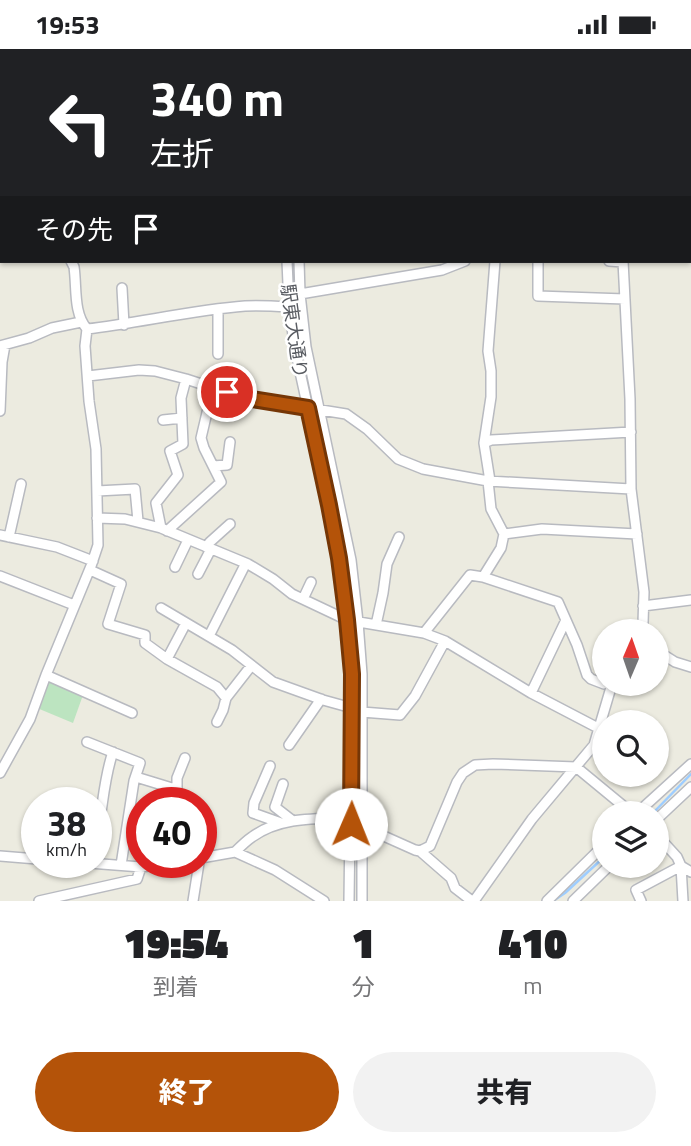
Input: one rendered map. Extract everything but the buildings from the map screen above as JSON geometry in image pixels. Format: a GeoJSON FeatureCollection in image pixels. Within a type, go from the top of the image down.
{"type":"FeatureCollection","features":[{"type":"Feature","properties":{"kind":"street"},"geometry":{"type":"LineString","coordinates":[[0,773],[30,719],[98,545],[96,449],[89,401],[84,326],[78,314],[72,263]]}},
{"type":"Feature","properties":{"kind":"street","name":"駅東大通り"},"geometry":{"type":"LineString","coordinates":[[287,263],[289,307],[295,349],[329,505],[347,620],[352,674],[349,901]]}},
{"type":"Feature","properties":{"kind":"street","name":"駅東大通り"},"geometry":{"type":"LineString","coordinates":[[299,263],[306,347],[351,559],[358,622],[362,674],[362,901]]}},
{"type":"Feature","properties":{"kind":"street"},"geometry":{"type":"LineString","coordinates":[[300,294],[442,269],[459,263]]}},
{"type":"Feature","properties":{"kind":"street"},"geometry":{"type":"LineString","coordinates":[[483,577],[501,548],[504,534],[491,509],[484,443],[491,397],[488,351],[495,263]]}},
{"type":"Feature","properties":{"kind":"street"},"geometry":{"type":"LineString","coordinates":[[538,263],[538,296],[625,299]]}},
{"type":"Feature","properties":{"kind":"street"},"geometry":{"type":"LineString","coordinates":[[623,263],[631,489],[644,592],[643,619]]}},
{"type":"Feature","properties":{"kind":"street"},"geometry":{"type":"LineString","coordinates":[[121,288],[124,325]]}},
{"type":"Feature","properties":{"kind":"street"},"geometry":{"type":"LineString","coordinates":[[0,411],[3,346],[52,328],[124,325],[248,306],[289,307]]}},
{"type":"Feature","properties":{"kind":"street"},"geometry":{"type":"LineString","coordinates":[[218,354],[219,309]]}},
{"type":"Feature","properties":{"kind":"street"},"geometry":{"type":"LineString","coordinates":[[88,376],[155,371],[240,397],[346,414],[367,429],[398,459],[423,469],[489,481],[631,489]]}},
{"type":"Feature","properties":{"kind":"street"},"geometry":{"type":"LineString","coordinates":[[164,529],[156,503],[178,475],[170,451],[183,444],[181,398],[186,379]]}},
{"type":"Feature","properties":{"kind":"street"},"geometry":{"type":"LineString","coordinates":[[164,529],[221,482],[201,438],[213,387]]}},
{"type":"Feature","properties":{"kind":"street"},"geometry":{"type":"LineString","coordinates":[[163,420],[182,418]]}},
{"type":"Feature","properties":{"kind":"street"},"geometry":{"type":"LineString","coordinates":[[484,443],[491,440],[631,432]]}},
{"type":"Feature","properties":{"kind":"street"},"geometry":{"type":"LineString","coordinates":[[213,466],[227,465],[230,442]]}},
{"type":"Feature","properties":{"kind":"street"},"geometry":{"type":"LineString","coordinates":[[21,484],[4,536],[57,547],[121,584],[108,624],[145,635],[145,643],[167,659],[217,687],[226,698]]}},
{"type":"Feature","properties":{"kind":"street"},"geometry":{"type":"LineString","coordinates":[[97,491],[135,488],[138,521]]}},
{"type":"Feature","properties":{"kind":"street"},"geometry":{"type":"LineString","coordinates":[[97,519],[138,521],[164,529],[246,563],[292,594],[347,620],[424,632],[445,641],[592,725]]}},
{"type":"Feature","properties":{"kind":"street"},"geometry":{"type":"LineString","coordinates":[[198,574],[210,542],[230,524]]}},
{"type":"Feature","properties":{"kind":"street"},"geometry":{"type":"LineString","coordinates":[[504,534],[542,529],[636,534]]}},
{"type":"Feature","properties":{"kind":"street"},"geometry":{"type":"LineString","coordinates":[[376,625],[387,564],[400,537]]}},
{"type":"Feature","properties":{"kind":"street"},"geometry":{"type":"LineString","coordinates":[[175,567],[188,540]]}},
{"type":"Feature","properties":{"kind":"street"},"geometry":{"type":"LineString","coordinates":[[209,636],[246,563]]}},
{"type":"Feature","properties":{"kind":"street"},"geometry":{"type":"LineString","coordinates":[[424,632],[470,575],[483,577],[558,602],[578,645],[587,675],[592,679]]}},
{"type":"Feature","properties":{"kind":"street"},"geometry":{"type":"LineString","coordinates":[[0,576],[74,605]]}},
{"type":"Feature","properties":{"kind":"street"},"geometry":{"type":"LineString","coordinates":[[303,599],[311,582]]}},
{"type":"Feature","properties":{"kind":"street"},"geometry":{"type":"LineString","coordinates":[[643,606],[691,600]]}},
{"type":"Feature","properties":{"kind":"street"},"geometry":{"type":"LineString","coordinates":[[161,608],[232,650],[272,682],[352,708]]}},
{"type":"Feature","properties":{"kind":"street"},"geometry":{"type":"LineString","coordinates":[[531,692],[566,620]]}},
{"type":"Feature","properties":{"kind":"street"},"geometry":{"type":"LineString","coordinates":[[167,659],[186,623]]}},
{"type":"Feature","properties":{"kind":"street"},"geometry":{"type":"LineString","coordinates":[[362,712],[400,715],[415,696],[445,641]]}},
{"type":"Feature","properties":{"kind":"street"},"geometry":{"type":"LineString","coordinates":[[669,658],[691,667]]}},
{"type":"Feature","properties":{"kind":"street"},"geometry":{"type":"LineString","coordinates":[[217,722],[226,698],[251,666]]}},
{"type":"Feature","properties":{"kind":"street"},"geometry":{"type":"LineString","coordinates":[[46,675],[132,713]]}},
{"type":"Feature","properties":{"kind":"street"},"geometry":{"type":"LineString","coordinates":[[289,745],[321,699]]}},
{"type":"Feature","properties":{"kind":"street"},"geometry":{"type":"LineString","coordinates":[[87,742],[140,763],[121,865]]}},
{"type":"Feature","properties":{"kind":"street"},"geometry":{"type":"LineString","coordinates":[[235,852],[253,836],[282,823],[303,819],[351,819],[420,851],[451,878],[455,888],[473,901],[533,819],[592,747]]}},
{"type":"Feature","properties":{"kind":"street"},"geometry":{"type":"LineString","coordinates":[[106,787],[113,753]]}},
{"type":"Feature","properties":{"kind":"street"},"geometry":{"type":"LineString","coordinates":[[177,787],[177,778],[185,758]]}},
{"type":"Feature","properties":{"kind":"street"},"geometry":{"type":"LineString","coordinates":[[649,801],[691,764]]}},
{"type":"Feature","properties":{"kind":"street"},"geometry":{"type":"LineString","coordinates":[[420,851],[430,846],[457,782],[463,773],[475,765],[576,767],[618,801]]}},
{"type":"Feature","properties":{"kind":"street"},"geometry":{"type":"LineString","coordinates":[[270,766],[254,803],[253,813],[282,823]]}},
{"type":"Feature","properties":{"kind":"street"},"geometry":{"type":"LineString","coordinates":[[136,777],[169,787]]}},
{"type":"Feature","properties":{"kind":"street"},"geometry":{"type":"LineString","coordinates":[[283,784],[275,807],[293,821]]}},
{"type":"Feature","properties":{"kind":"street"},"geometry":{"type":"LineString","coordinates":[[669,808],[691,787]]}},
{"type":"Feature","properties":{"kind":"street"},"geometry":{"type":"LineString","coordinates":[[669,848],[681,866],[683,901]]}},
{"type":"Feature","properties":{"kind":"street"},"geometry":{"type":"LineString","coordinates":[[217,855],[235,852],[275,870],[324,901]]}},
{"type":"Feature","properties":{"kind":"street"},"geometry":{"type":"LineString","coordinates":[[0,856],[21,858]]}},
{"type":"Feature","properties":{"kind":"street"},"geometry":{"type":"LineString","coordinates":[[547,901],[592,857]]}},
{"type":"Feature","properties":{"kind":"street"},"geometry":{"type":"LineString","coordinates":[[112,864],[126,866]]}},
{"type":"Feature","properties":{"kind":"street"},"geometry":{"type":"LineString","coordinates":[[681,866],[691,871]]}},
{"type":"Feature","properties":{"kind":"street"},"geometry":{"type":"LineString","coordinates":[[641,901],[636,890],[681,866]]}},
{"type":"Feature","properties":{"kind":"street"},"geometry":{"type":"LineString","coordinates":[[38,901],[79,896],[137,878]]}},
{"type":"Feature","properties":{"kind":"street"},"geometry":{"type":"LineString","coordinates":[[194,901],[198,878]]}},
{"type":"Feature","properties":{"kind":"street"},"geometry":{"type":"LineString","coordinates":[[573,901],[596,878]]}},
{"type":"Feature","properties":{"kind":"green space"},"geometry":{"type":"Polygon","coordinates":[[[47,682],[83,695],[73,723],[37,708],[47,682]]]}},
{"type":"Feature","properties":{"kind":"waterway"},"geometry":{"type":"LineString","coordinates":[[665,801],[691,774]]}},
{"type":"Feature","properties":{"kind":"waterway"},"geometry":{"type":"LineString","coordinates":[[553,901],[592,868]]}},
{"type":"Feature","properties":{"kind":"route"},"geometry":{"type":"LineString","coordinates":[[227,392],[240,397],[308,408],[339,558],[347,620],[352,674],[351,824]]}}]}
